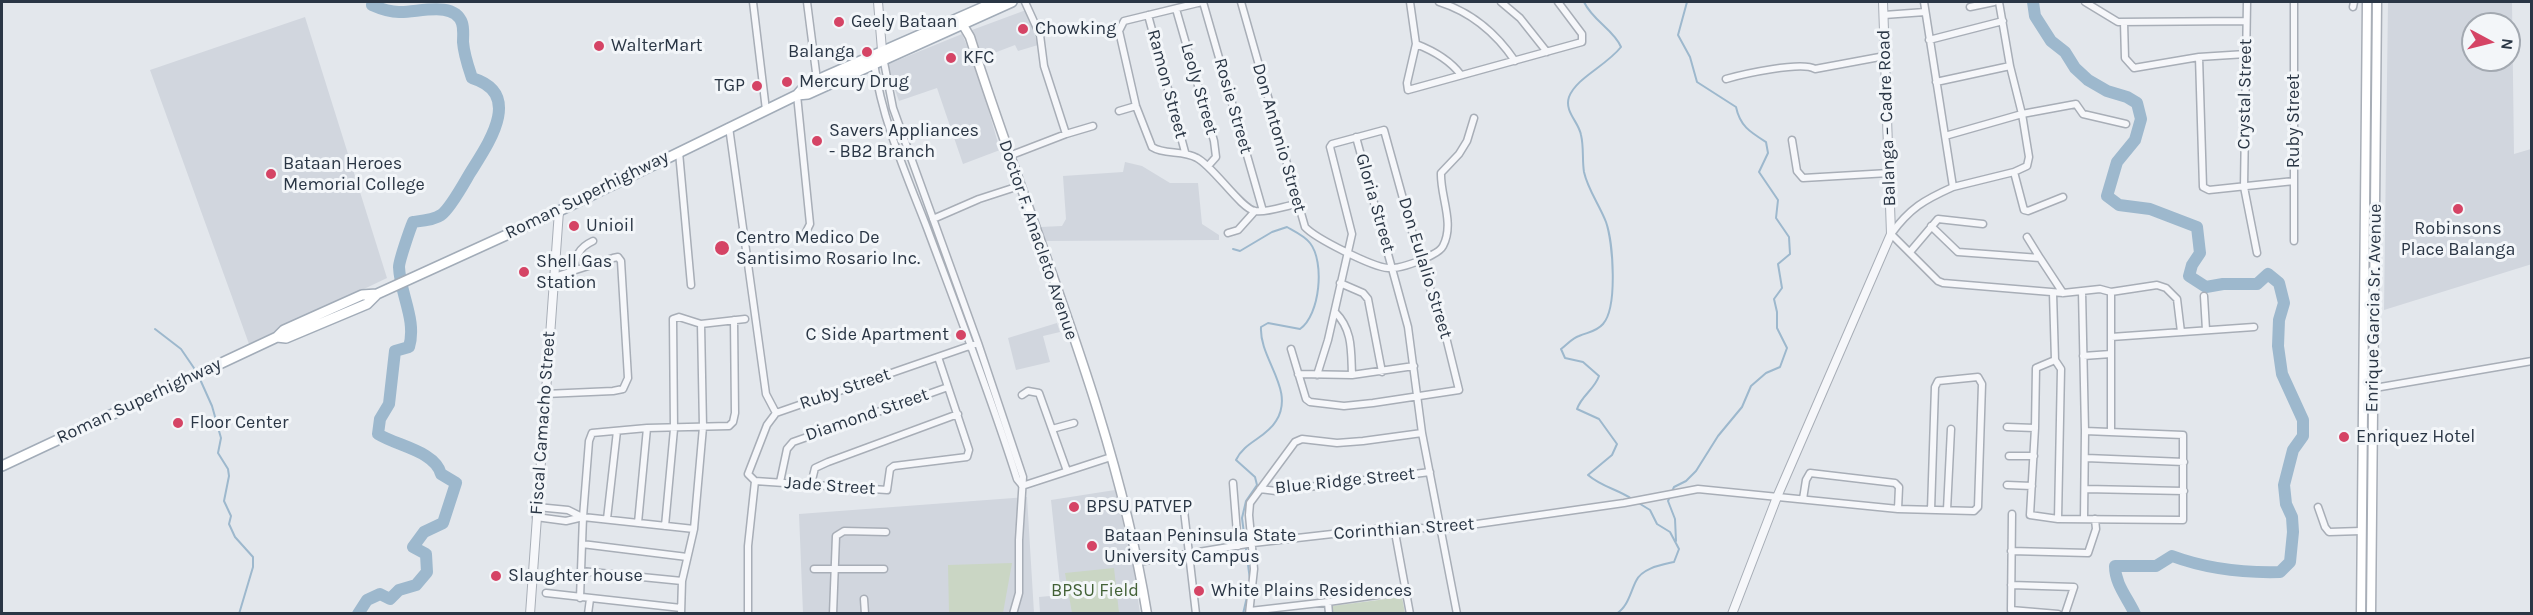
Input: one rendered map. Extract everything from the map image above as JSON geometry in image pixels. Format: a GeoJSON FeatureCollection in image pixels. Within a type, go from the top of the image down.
{"type":"FeatureCollection","features":[{"type":"Feature","properties":{"kind":"main road","name":"Roman Superhighway"},"geometry":{"type":"LineString","coordinates":[[797,95],[808,94],[879,57],[995,2]]}},
{"type":"Feature","properties":{"kind":"main road","name":"Roman Superhighway"},"geometry":{"type":"LineString","coordinates":[[961,20],[1012,2]]}},
{"type":"Feature","properties":{"kind":"main road","name":"Enrique Garcia Sr. Avenue"},"geometry":{"type":"LineString","coordinates":[[2361,614],[2367,2]]}},
{"type":"Feature","properties":{"kind":"main road","name":"Enrique Garcia Sr. Avenue"},"geometry":{"type":"LineString","coordinates":[[2371,614],[2377,2]]}},
{"type":"Feature","properties":{"kind":"main road","name":"Doctor F. Anacleto Avenue"},"geometry":{"type":"LineString","coordinates":[[961,20],[970,37],[1111,457],[1138,562],[1147,614]]}},
{"type":"Feature","properties":{"kind":"main road","name":"Roman Superhighway"},"geometry":{"type":"LineString","coordinates":[[2,466],[277,337],[284,330],[362,295],[377,294],[555,213],[797,95],[806,86],[818,80],[879,57]]}},
{"type":"Feature","properties":{"kind":"street"},"geometry":{"type":"LineString","coordinates":[[753,2],[766,110]]}},
{"type":"Feature","properties":{"kind":"street"},"geometry":{"type":"LineString","coordinates":[[807,2],[818,80]]}},
{"type":"Feature","properties":{"kind":"street"},"geometry":{"type":"LineString","coordinates":[[878,2],[882,102],[1017,479],[1022,486]]}},
{"type":"Feature","properties":{"kind":"street"},"geometry":{"type":"LineString","coordinates":[[1025,2],[1040,35],[1044,66],[1066,134]]}},
{"type":"Feature","properties":{"kind":"street"},"geometry":{"type":"LineString","coordinates":[[1202,2],[1124,21],[1119,31],[1136,106],[1154,149],[1185,152],[1208,166],[1246,207],[1255,211],[1296,204]]}},
{"type":"Feature","properties":{"kind":"street","name":"Rosie Street"},"geometry":{"type":"LineString","coordinates":[[1202,2],[1263,211]]}},
{"type":"Feature","properties":{"kind":"street","name":"Don Antonio Street"},"geometry":{"type":"LineString","coordinates":[[1241,2],[1296,204],[1305,227],[1311,234],[1347,252],[1382,267],[1392,268]]}},
{"type":"Feature","properties":{"kind":"street"},"geometry":{"type":"LineString","coordinates":[[1410,2],[1416,44],[1407,83],[1408,90],[1582,42],[1582,34],[1558,2]]}},
{"type":"Feature","properties":{"kind":"street"},"geometry":{"type":"LineString","coordinates":[[1439,2],[1469,16],[1491,32],[1515,61]]}},
{"type":"Feature","properties":{"kind":"street"},"geometry":{"type":"LineString","coordinates":[[1501,2],[1520,18],[1547,52]]}},
{"type":"Feature","properties":{"kind":"street","name":"Balanga – Cadre Road"},"geometry":{"type":"LineString","coordinates":[[1883,2],[1891,234]]}},
{"type":"Feature","properties":{"kind":"street"},"geometry":{"type":"LineString","coordinates":[[1924,2],[1953,187]]}},
{"type":"Feature","properties":{"kind":"street"},"geometry":{"type":"LineString","coordinates":[[1970,7],[1994,2]]}},
{"type":"Feature","properties":{"kind":"street"},"geometry":{"type":"LineString","coordinates":[[1732,614],[1777,497],[1891,234],[1916,206],[1953,187],[2014,172],[2027,166],[2029,161],[2022,114],[2010,66],[1999,2]]}},
{"type":"Feature","properties":{"kind":"street"},"geometry":{"type":"LineString","coordinates":[[2085,2],[2115,21],[2246,21]]}},
{"type":"Feature","properties":{"kind":"street","name":"Crystal Street"},"geometry":{"type":"LineString","coordinates":[[2247,2],[2244,187],[2257,253]]}},
{"type":"Feature","properties":{"kind":"street","name":"Ruby Street"},"geometry":{"type":"LineString","coordinates":[[2294,2],[2294,241]]}},
{"type":"Feature","properties":{"kind":"street","name":"Leoly Street"},"geometry":{"type":"LineString","coordinates":[[1176,9],[1214,141],[1216,158],[1208,166]]}},
{"type":"Feature","properties":{"kind":"street"},"geometry":{"type":"LineString","coordinates":[[1884,15],[1925,12]]}},
{"type":"Feature","properties":{"kind":"street","name":"Ramon Street"},"geometry":{"type":"LineString","coordinates":[[1148,15],[1185,152]]}},
{"type":"Feature","properties":{"kind":"street"},"geometry":{"type":"LineString","coordinates":[[1929,40],[2003,21]]}},
{"type":"Feature","properties":{"kind":"street"},"geometry":{"type":"LineString","coordinates":[[2124,22],[2125,58],[2134,68],[2199,57],[2246,54]]}},
{"type":"Feature","properties":{"kind":"street"},"geometry":{"type":"LineString","coordinates":[[1416,44],[1435,52],[1455,66],[1461,75]]}},
{"type":"Feature","properties":{"kind":"street"},"geometry":{"type":"LineString","coordinates":[[1726,79],[1766,72],[1778,67],[1808,65],[1815,69],[1885,56]]}},
{"type":"Feature","properties":{"kind":"street"},"geometry":{"type":"LineString","coordinates":[[879,57],[890,99],[978,343],[1023,477],[1019,593],[1013,614]]}},
{"type":"Feature","properties":{"kind":"street"},"geometry":{"type":"LineString","coordinates":[[2199,57],[2203,187],[2205,189],[2244,187],[2294,181]]}},
{"type":"Feature","properties":{"kind":"street"},"geometry":{"type":"LineString","coordinates":[[1936,82],[2010,66]]}},
{"type":"Feature","properties":{"kind":"street"},"geometry":{"type":"LineString","coordinates":[[797,95],[810,224],[804,236]]}},
{"type":"Feature","properties":{"kind":"street"},"geometry":{"type":"LineString","coordinates":[[882,102],[890,99]]}},
{"type":"Feature","properties":{"kind":"street"},"geometry":{"type":"LineString","coordinates":[[1945,136],[2022,114],[2076,104],[2083,114],[2126,124]]}},
{"type":"Feature","properties":{"kind":"street"},"geometry":{"type":"LineString","coordinates":[[1119,111],[1136,106]]}},
{"type":"Feature","properties":{"kind":"street"},"geometry":{"type":"LineString","coordinates":[[1457,614],[1422,433],[1408,327],[1392,268],[1420,260],[1440,251],[1444,245],[1447,222],[1441,173],[1459,154],[1467,141],[1474,118]]}},
{"type":"Feature","properties":{"kind":"street"},"geometry":{"type":"LineString","coordinates":[[1009,156],[1093,126]]}},
{"type":"Feature","properties":{"kind":"street"},"geometry":{"type":"LineString","coordinates":[[729,128],[764,384],[766,394],[776,414]]}},
{"type":"Feature","properties":{"kind":"street","name":"Don Eulalio Street"},"geometry":{"type":"LineString","coordinates":[[1298,374],[1310,402],[1344,406],[1458,392],[1460,387],[1443,325],[1420,260],[1384,130],[1332,144],[1330,150],[1352,234],[1347,252]]}},
{"type":"Feature","properties":{"kind":"street","name":"Gloria Street"},"geometry":{"type":"LineString","coordinates":[[1356,137],[1392,268]]}},
{"type":"Feature","properties":{"kind":"street"},"geometry":{"type":"LineString","coordinates":[[1792,140],[1797,171],[1803,178],[1889,173]]}},
{"type":"Feature","properties":{"kind":"street"},"geometry":{"type":"LineString","coordinates":[[679,151],[691,285]]}},
{"type":"Feature","properties":{"kind":"street"},"geometry":{"type":"LineString","coordinates":[[2014,172],[2024,210],[2028,211],[2063,197]]}},
{"type":"Feature","properties":{"kind":"street"},"geometry":{"type":"LineString","coordinates":[[933,219],[1019,186]]}},
{"type":"Feature","properties":{"kind":"street"},"geometry":{"type":"LineString","coordinates":[[1228,233],[1238,230],[1255,211]]}},
{"type":"Feature","properties":{"kind":"street","name":"Fiscal Camacho Street"},"geometry":{"type":"LineString","coordinates":[[530,614],[557,233],[555,213]]}},
{"type":"Feature","properties":{"kind":"street"},"geometry":{"type":"LineString","coordinates":[[1910,252],[1934,222],[1943,219],[1983,224]]}},
{"type":"Feature","properties":{"kind":"street"},"geometry":{"type":"LineString","coordinates":[[1931,226],[1958,252],[2040,258]]}},
{"type":"Feature","properties":{"kind":"street"},"geometry":{"type":"LineString","coordinates":[[1891,234],[1938,281],[1942,282],[2053,293],[2100,289],[2111,292],[2157,285],[2166,288],[2177,299],[2181,332]]}},
{"type":"Feature","properties":{"kind":"street"},"geometry":{"type":"LineString","coordinates":[[2027,237],[2063,293]]}},
{"type":"Feature","properties":{"kind":"street"},"geometry":{"type":"LineString","coordinates":[[574,271],[576,255],[584,245],[593,241]]}},
{"type":"Feature","properties":{"kind":"street"},"geometry":{"type":"LineString","coordinates":[[1317,375],[1335,312],[1335,299],[1347,252]]}},
{"type":"Feature","properties":{"kind":"street"},"geometry":{"type":"LineString","coordinates":[[545,394],[619,390],[623,389],[628,378],[621,261],[618,257],[554,277]]}},
{"type":"Feature","properties":{"kind":"street"},"geometry":{"type":"LineString","coordinates":[[944,273],[952,271]]}},
{"type":"Feature","properties":{"kind":"street"},"geometry":{"type":"LineString","coordinates":[[1340,283],[1363,293],[1368,299],[1382,372]]}},
{"type":"Feature","properties":{"kind":"street"},"geometry":{"type":"LineString","coordinates":[[2082,291],[2086,458],[2084,519]]}},
{"type":"Feature","properties":{"kind":"street"},"geometry":{"type":"LineString","coordinates":[[2111,292],[2111,432]]}},
{"type":"Feature","properties":{"kind":"street"},"geometry":{"type":"LineString","coordinates":[[2053,293],[2055,360],[2061,369],[2058,519]]}},
{"type":"Feature","properties":{"kind":"street"},"geometry":{"type":"LineString","coordinates":[[2204,296],[2206,330]]}},
{"type":"Feature","properties":{"kind":"street"},"geometry":{"type":"LineString","coordinates":[[1335,312],[1344,321],[1349,333],[1352,375]]}},
{"type":"Feature","properties":{"kind":"street"},"geometry":{"type":"LineString","coordinates":[[665,526],[674,429],[673,319],[679,317],[701,324],[745,319]]}},
{"type":"Feature","properties":{"kind":"street"},"geometry":{"type":"LineString","coordinates":[[580,598],[583,517],[589,441],[592,433],[647,428],[729,426],[733,422],[734,320]]}},
{"type":"Feature","properties":{"kind":"street"},"geometry":{"type":"LineString","coordinates":[[546,593],[681,611],[682,581],[694,529],[703,427],[701,324]]}},
{"type":"Feature","properties":{"kind":"street"},"geometry":{"type":"LineString","coordinates":[[2111,337],[2254,327]]}},
{"type":"Feature","properties":{"kind":"street","name":"Ruby Street"},"geometry":{"type":"LineString","coordinates":[[755,481],[748,474],[767,425],[776,414],[978,343]]}},
{"type":"Feature","properties":{"kind":"street"},"geometry":{"type":"LineString","coordinates":[[1291,349],[1298,374],[1352,375],[1414,366]]}},
{"type":"Feature","properties":{"kind":"street"},"geometry":{"type":"LineString","coordinates":[[2083,356],[2111,354]]}},
{"type":"Feature","properties":{"kind":"street"},"geometry":{"type":"LineString","coordinates":[[811,484],[815,468],[958,414],[938,357]]}},
{"type":"Feature","properties":{"kind":"street"},"geometry":{"type":"LineString","coordinates":[[2055,360],[2036,368],[2030,515],[2058,519],[2181,521],[2184,491],[2183,435],[2085,431]]}},
{"type":"Feature","properties":{"kind":"street"},"geometry":{"type":"LineString","coordinates":[[2363,390],[2532,361]]}},
{"type":"Feature","properties":{"kind":"street","name":"Corinthian Street"},"geometry":{"type":"LineString","coordinates":[[1138,562],[1245,544],[1394,526],[1442,529],[1698,489],[1898,509],[1931,510],[1947,510],[1974,511],[1978,507],[1982,384],[1978,377],[1938,381],[1935,387],[1931,510]]}},
{"type":"Feature","properties":{"kind":"street","name":"Diamond Street"},"geometry":{"type":"LineString","coordinates":[[780,482],[787,449],[793,442],[948,387]]}},
{"type":"Feature","properties":{"kind":"street"},"geometry":{"type":"LineString","coordinates":[[1022,395],[1028,392],[1039,393],[1067,471]]}},
{"type":"Feature","properties":{"kind":"street","name":"Jade Street"},"geometry":{"type":"LineString","coordinates":[[755,481],[887,490],[887,478],[890,469],[894,466],[967,457],[969,450],[958,414]]}},
{"type":"Feature","properties":{"kind":"street"},"geometry":{"type":"LineString","coordinates":[[1052,429],[1074,423]]}},
{"type":"Feature","properties":{"kind":"street"},"geometry":{"type":"LineString","coordinates":[[2007,427],[2035,428]]}},
{"type":"Feature","properties":{"kind":"street"},"geometry":{"type":"LineString","coordinates":[[638,523],[647,428]]}},
{"type":"Feature","properties":{"kind":"street"},"geometry":{"type":"LineString","coordinates":[[1947,510],[1951,429]]}},
{"type":"Feature","properties":{"kind":"street"},"geometry":{"type":"LineString","coordinates":[[607,519],[617,431]]}},
{"type":"Feature","properties":{"kind":"street"},"geometry":{"type":"LineString","coordinates":[[1245,544],[1251,503],[1295,442],[1302,439],[1337,443],[1422,433]]}},
{"type":"Feature","properties":{"kind":"street"},"geometry":{"type":"LineString","coordinates":[[2009,456],[2034,456]]}},
{"type":"Feature","properties":{"kind":"street"},"geometry":{"type":"LineString","coordinates":[[1022,486],[1111,457]]}},
{"type":"Feature","properties":{"kind":"street"},"geometry":{"type":"LineString","coordinates":[[2086,458],[2184,462]]}},
{"type":"Feature","properties":{"kind":"street","name":"Blue Ridge Street"},"geometry":{"type":"LineString","coordinates":[[1260,489],[1275,492],[1430,472]]}},
{"type":"Feature","properties":{"kind":"street"},"geometry":{"type":"LineString","coordinates":[[1803,499],[1806,480],[1810,473],[1895,483],[1899,487],[1898,509]]}},
{"type":"Feature","properties":{"kind":"street"},"geometry":{"type":"LineString","coordinates":[[747,614],[748,546],[755,481]]}},
{"type":"Feature","properties":{"kind":"street"},"geometry":{"type":"LineString","coordinates":[[1233,483],[1245,544],[1254,568],[1250,612],[1405,591]]}},
{"type":"Feature","properties":{"kind":"street"},"geometry":{"type":"LineString","coordinates":[[2007,485],[2032,486]]}},
{"type":"Feature","properties":{"kind":"street"},"geometry":{"type":"LineString","coordinates":[[2085,489],[2184,491]]}},
{"type":"Feature","properties":{"kind":"street"},"geometry":{"type":"LineString","coordinates":[[1183,501],[1196,614]]}},
{"type":"Feature","properties":{"kind":"street"},"geometry":{"type":"LineString","coordinates":[[537,507],[567,510],[583,517]]}},
{"type":"Feature","properties":{"kind":"street"},"geometry":{"type":"LineString","coordinates":[[2318,507],[2325,527],[2330,532],[2361,531]]}},
{"type":"Feature","properties":{"kind":"street"},"geometry":{"type":"LineString","coordinates":[[2012,514],[2011,610],[2058,614]]}},
{"type":"Feature","properties":{"kind":"street"},"geometry":{"type":"LineString","coordinates":[[536,517],[566,521],[583,517],[694,529]]}},
{"type":"Feature","properties":{"kind":"street"},"geometry":{"type":"LineString","coordinates":[[2011,551],[2088,553],[2096,529],[2095,519]]}},
{"type":"Feature","properties":{"kind":"street"},"geometry":{"type":"LineString","coordinates":[[1394,526],[1410,614]]}},
{"type":"Feature","properties":{"kind":"street"},"geometry":{"type":"LineString","coordinates":[[833,614],[836,536],[839,533],[886,531]]}},
{"type":"Feature","properties":{"kind":"street"},"geometry":{"type":"LineString","coordinates":[[582,544],[687,557]]}},
{"type":"Feature","properties":{"kind":"street"},"geometry":{"type":"LineString","coordinates":[[814,569],[884,569]]}},
{"type":"Feature","properties":{"kind":"street"},"geometry":{"type":"LineString","coordinates":[[580,571],[682,581]]}},
{"type":"Feature","properties":{"kind":"street"},"geometry":{"type":"LineString","coordinates":[[2011,585],[2074,587],[2065,614]]}},
{"type":"Feature","properties":{"kind":"street"},"geometry":{"type":"LineString","coordinates":[[588,614],[590,599]]}},
{"type":"Feature","properties":{"kind":"street"},"geometry":{"type":"LineString","coordinates":[[864,599],[865,614]]}},
{"type":"Feature","properties":{"kind":"street"},"geometry":{"type":"LineString","coordinates":[[1328,602],[1329,614]]}},
{"type":"Feature","properties":{"kind":"shaded area","name":"Robinsons Place Balanga"},"geometry":{"type":"Polygon","coordinates":[[[2388,2],[2512,2],[2512,12],[2461,12],[2461,72],[2513,72],[2514,154],[2531,149],[2532,264],[2384,310],[2388,2]]]}},
{"type":"Feature","properties":{"kind":"shaded area"},"geometry":{"type":"Polygon","coordinates":[[[1026,10],[1038,45],[1018,51],[1015,45],[981,58],[972,30],[1026,10]]]}},
{"type":"Feature","properties":{"kind":"shaded area","name":"Bataan Heroes Memorial College"},"geometry":{"type":"Polygon","coordinates":[[[305,17],[387,278],[249,344],[150,70],[305,17]]]}},
{"type":"Feature","properties":{"kind":"shaded area"},"geometry":{"type":"Polygon","coordinates":[[[962,34],[977,70],[1000,150],[963,164],[937,88],[899,101],[886,65],[962,34]]]}},
{"type":"Feature","properties":{"kind":"shaded area"},"geometry":{"type":"Polygon","coordinates":[[[1125,162],[1142,166],[1170,183],[1198,183],[1202,224],[1219,235],[1219,240],[1044,241],[1040,227],[1062,226],[1066,219],[1063,176],[1123,172],[1125,162]]]}},
{"type":"Feature","properties":{"kind":"shaded area"},"geometry":{"type":"Polygon","coordinates":[[[1057,323],[1060,332],[1043,336],[1050,362],[1016,370],[1008,338],[1057,323]]]}},
{"type":"Feature","properties":{"kind":"shaded area","name":"Bataan Peninsula State University Campus"},"geometry":{"type":"Polygon","coordinates":[[[1115,490],[1133,566],[1140,613],[1040,613],[1039,597],[1061,595],[1051,500],[1115,490]]]}},
{"type":"Feature","properties":{"kind":"shaded area"},"geometry":{"type":"Polygon","coordinates":[[[1027,497],[1034,613],[803,613],[799,514],[1027,497]]]}},
{"type":"Feature","properties":{"kind":"green space"},"geometry":{"type":"Polygon","coordinates":[[[1012,563],[1003,613],[949,613],[948,565],[1012,563]]]}},
{"type":"Feature","properties":{"kind":"green space","name":"BPSU Field"},"geometry":{"type":"Polygon","coordinates":[[[1114,568],[1119,613],[1072,613],[1065,573],[1114,568]]]}},
{"type":"Feature","properties":{"kind":"green space"},"geometry":{"type":"Polygon","coordinates":[[[1402,597],[1405,613],[1331,614],[1332,606],[1402,597]]]}},
{"type":"Feature","properties":{"kind":"waterway"},"geometry":{"type":"LineString","coordinates":[[358,614],[367,600],[380,594],[390,599],[399,590],[416,585],[427,572],[426,554],[413,547],[424,532],[443,523],[456,483],[441,474],[437,466],[423,454],[378,434],[380,419],[389,404],[395,351],[409,347],[411,337],[410,317],[399,267],[413,222],[438,217],[445,212],[457,196],[492,134],[499,107],[496,96],[488,85],[472,78],[464,51],[463,25],[458,16],[451,12],[434,9],[392,11],[372,5],[373,2]]}},
{"type":"Feature","properties":{"kind":"waterway"},"geometry":{"type":"LineString","coordinates":[[1584,2],[1593,15],[1614,35],[1621,47],[1578,84],[1568,102],[1568,107],[1581,135],[1586,179],[1606,222],[1612,259],[1612,290],[1608,316],[1603,324],[1595,330],[1574,338],[1561,349],[1565,358],[1583,362],[1599,376],[1577,409],[1599,419],[1617,444],[1612,455],[1588,475],[1632,499]]}},
{"type":"Feature","properties":{"kind":"waterway"},"geometry":{"type":"LineString","coordinates":[[1676,541],[1675,519],[1668,501],[1674,487],[1686,481],[1696,471],[1718,436],[1742,407],[1751,386],[1766,373],[1780,367],[1787,348],[1777,328],[1774,299],[1782,288],[1778,264],[1790,254],[1789,237],[1776,218],[1778,200],[1759,172],[1768,153],[1766,142],[1746,128],[1736,107],[1697,82],[1690,57],[1678,35],[1687,2]]}},
{"type":"Feature","properties":{"kind":"waterway"},"geometry":{"type":"LineString","coordinates":[[2033,2],[2035,16],[2051,41],[2065,52],[2075,68],[2088,80],[2107,91],[2127,97],[2137,103],[2141,119],[2135,140],[2117,162],[2107,196],[2119,205],[2150,209],[2197,227],[2200,253],[2192,265],[2189,276],[2206,287],[2223,284],[2257,284],[2268,274],[2279,283],[2284,303],[2279,320],[2278,346],[2282,374],[2303,420],[2303,436],[2293,450],[2284,485],[2286,504],[2292,517],[2290,562],[2280,572],[2225,569],[2172,556],[2156,566],[2115,566],[2119,585],[2135,614]]}},
{"type":"Feature","properties":{"kind":"waterway"},"geometry":{"type":"LineString","coordinates":[[1233,249],[1240,251],[1272,232],[1287,227],[1310,243],[1318,262],[1319,275],[1316,301],[1307,322],[1300,329],[1268,323],[1261,327],[1265,351],[1280,386],[1282,398],[1281,409],[1272,427],[1244,449],[1236,460],[1255,477],[1257,485],[1246,501],[1242,518],[1250,580]]}},
{"type":"Feature","properties":{"kind":"waterway"},"geometry":{"type":"LineString","coordinates":[[155,329],[181,349],[196,371]]}},
{"type":"Feature","properties":{"kind":"waterway"},"geometry":{"type":"LineString","coordinates":[[199,377],[212,406],[221,438],[218,453],[228,469],[229,476],[224,501],[231,516],[229,524],[235,537],[253,557],[253,567],[239,614]]}},
{"type":"Feature","properties":{"kind":"waterway"},"geometry":{"type":"LineString","coordinates":[[1616,614],[1626,604],[1639,577],[1652,568],[1674,562],[1679,549],[1670,532],[1657,524],[1650,510],[1637,502]]}},
{"type":"Feature","properties":{"kind":"waterway"},"geometry":{"type":"LineString","coordinates":[[1243,614],[1249,588]]}},
{"type":"Feature","properties":{"kind":"place","name":"Geely Bataan"},"geometry":{"type":"Point","coordinates":[839,22]}},
{"type":"Feature","properties":{"kind":"place","name":"Chowking"},"geometry":{"type":"Point","coordinates":[1023,29]}},
{"type":"Feature","properties":{"kind":"place","name":"WalterMart"},"geometry":{"type":"Point","coordinates":[599,46]}},
{"type":"Feature","properties":{"kind":"place","name":"Balanga"},"geometry":{"type":"Point","coordinates":[867,52]}},
{"type":"Feature","properties":{"kind":"place","name":"KFC"},"geometry":{"type":"Point","coordinates":[951,58]}},
{"type":"Feature","properties":{"kind":"place","name":"Mercury Drug"},"geometry":{"type":"Point","coordinates":[787,82]}},
{"type":"Feature","properties":{"kind":"place","name":"TGP"},"geometry":{"type":"Point","coordinates":[757,86]}},
{"type":"Feature","properties":{"kind":"place","name":"Savers Appliances - BB2 Branch"},"geometry":{"type":"Point","coordinates":[817,141]}},
{"type":"Feature","properties":{"kind":"place","name":"Bataan Heroes Memorial College"},"geometry":{"type":"Point","coordinates":[271,174]}},
{"type":"Feature","properties":{"kind":"place","name":"Robinsons Place Balanga"},"geometry":{"type":"Point","coordinates":[2458,209]}},
{"type":"Feature","properties":{"kind":"place","name":"Unioil"},"geometry":{"type":"Point","coordinates":[574,226]}},
{"type":"Feature","properties":{"kind":"place","name":"Centro Medico De Santisimo Rosario Inc."},"geometry":{"type":"Point","coordinates":[722,248]}},
{"type":"Feature","properties":{"kind":"place","name":"Shell Gas Station"},"geometry":{"type":"Point","coordinates":[524,272]}},
{"type":"Feature","properties":{"kind":"place","name":"C Side Apartment"},"geometry":{"type":"Point","coordinates":[961,335]}},
{"type":"Feature","properties":{"kind":"place","name":"Floor Center"},"geometry":{"type":"Point","coordinates":[178,423]}},
{"type":"Feature","properties":{"kind":"place","name":"Enriquez Hotel"},"geometry":{"type":"Point","coordinates":[2344,437]}},
{"type":"Feature","properties":{"kind":"place","name":"BPSU PATVEP"},"geometry":{"type":"Point","coordinates":[1074,507]}},
{"type":"Feature","properties":{"kind":"place","name":"Bataan Peninsula State University Campus"},"geometry":{"type":"Point","coordinates":[1092,546]}},
{"type":"Feature","properties":{"kind":"place","name":"Slaughter house"},"geometry":{"type":"Point","coordinates":[496,576]}},
{"type":"Feature","properties":{"kind":"place","name":"White Plains Residences"},"geometry":{"type":"Point","coordinates":[1199,591]}}]}
